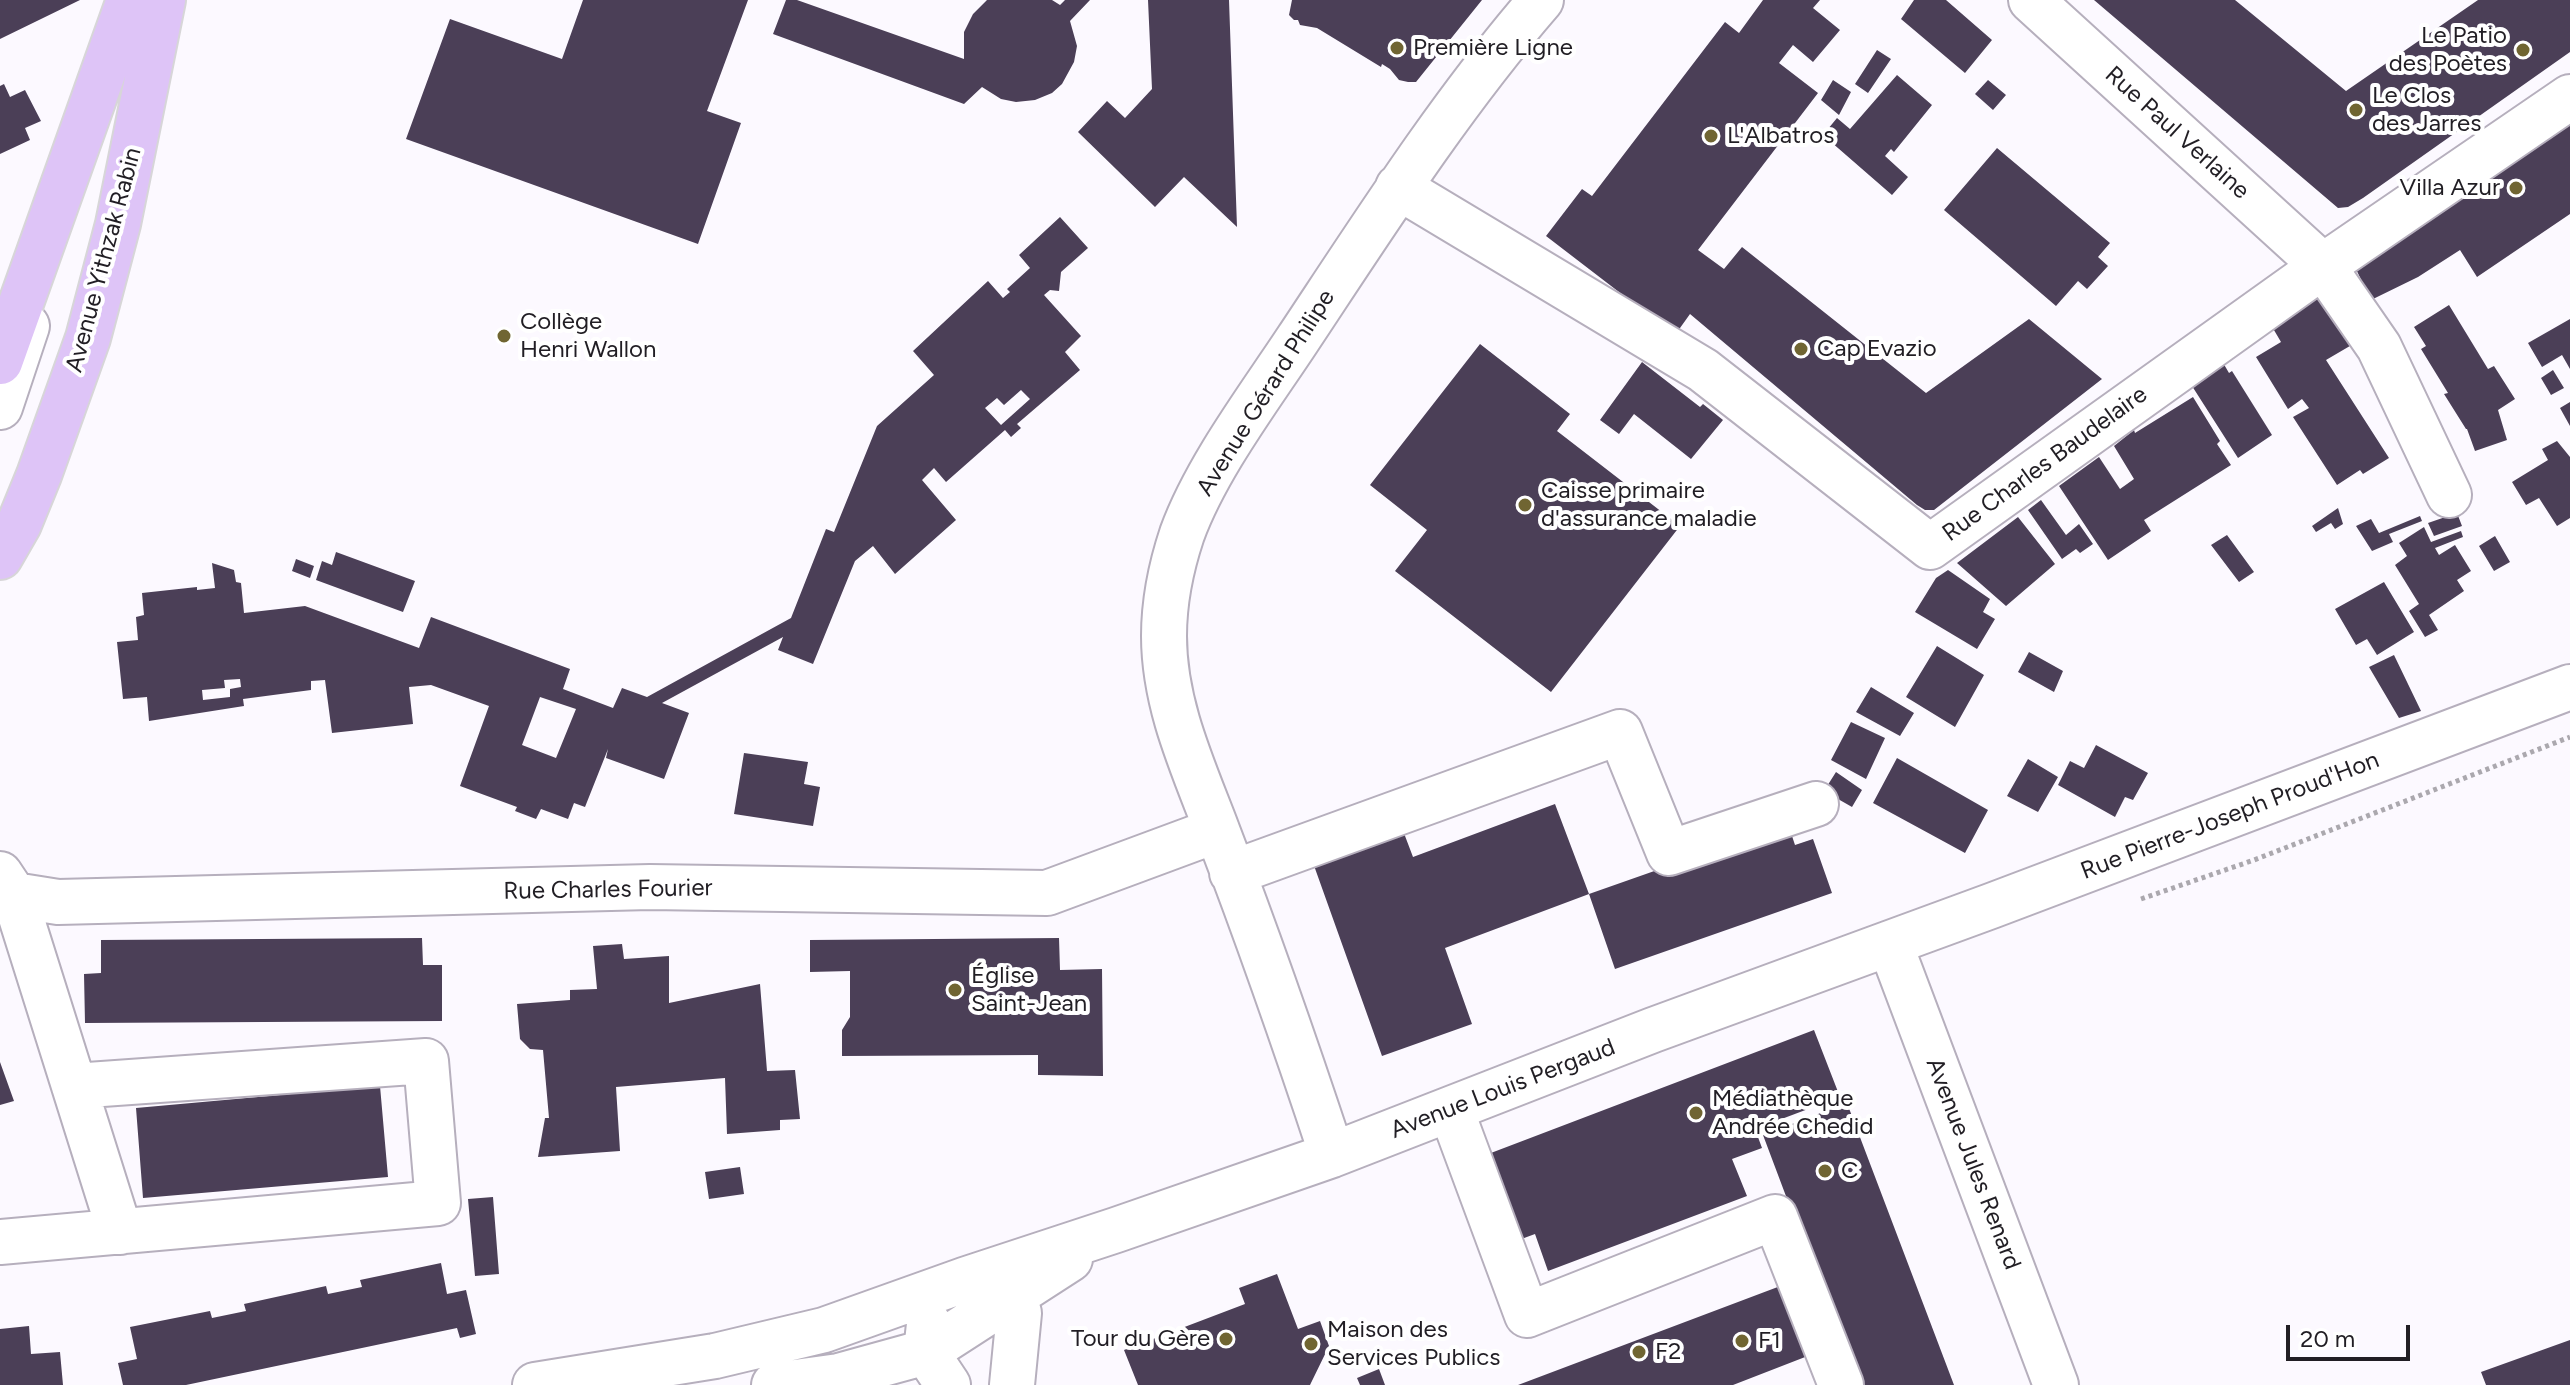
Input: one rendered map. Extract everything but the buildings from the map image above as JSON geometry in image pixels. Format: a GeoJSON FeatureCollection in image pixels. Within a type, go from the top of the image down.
{"type":"FeatureCollection","features":[{"type":"Feature","properties":{"kind":"main road"},"geometry":{"type":"LineString","coordinates":[[0,362],[129,0]]}},
{"type":"Feature","properties":{"kind":"main road","name":"Avenue Yithzak Rabin"},"geometry":{"type":"LineString","coordinates":[[0,557],[29,500],[88,338],[118,224],[163,0]]}},
{"type":"Feature","properties":{"kind":"street","name":"Avenue Gérard Philipe"},"geometry":{"type":"LineString","coordinates":[[1332,1155],[1217,830],[1190,765],[1171,701],[1164,637],[1168,582],[1183,533],[1209,477],[1398,187],[1506,41],[1541,0]]}},
{"type":"Feature","properties":{"kind":"street","name":"Rue Paul Verlaine"},"geometry":{"type":"LineString","coordinates":[[2031,0],[2323,266],[2379,347],[2449,495]]}},
{"type":"Feature","properties":{"kind":"street","name":"Rue Charles Baudelaire"},"geometry":{"type":"LineString","coordinates":[[1398,187],[1703,370],[1930,547],[2323,266],[2570,97]]}},
{"type":"Feature","properties":{"kind":"street"},"geometry":{"type":"LineString","coordinates":[[0,407],[51,251],[63,181]]}},
{"type":"Feature","properties":{"kind":"street","name":"Rue Pierre-Joseph Proud'Hon"},"geometry":{"type":"LineString","coordinates":[[1890,944],[2570,687]]}},
{"type":"Feature","properties":{"kind":"street"},"geometry":{"type":"LineString","coordinates":[[1232,873],[1620,732],[1669,853],[1816,804]]}},
{"type":"Feature","properties":{"kind":"street","name":"Rue Charles Fourier"},"geometry":{"type":"LineString","coordinates":[[7,885],[58,902],[650,887],[1047,893],[1217,830]]}},
{"type":"Feature","properties":{"kind":"street"},"geometry":{"type":"LineString","coordinates":[[7,885],[120,1232]]}},
{"type":"Feature","properties":{"kind":"street","name":"Avenue Louis Pergaud"},"geometry":{"type":"LineString","coordinates":[[535,1385],[715,1356],[824,1330],[1332,1155],[1653,1030],[1890,944]]}},
{"type":"Feature","properties":{"kind":"street","name":"Avenue Jules Renard"},"geometry":{"type":"LineString","coordinates":[[1890,944],[2056,1385]]}},
{"type":"Feature","properties":{"kind":"street"},"geometry":{"type":"LineString","coordinates":[[0,1242],[438,1203],[426,1061],[74,1086]]}},
{"type":"Feature","properties":{"kind":"street"},"geometry":{"type":"LineString","coordinates":[[1451,1110],[1527,1315],[1775,1217],[1841,1385]]}},
{"type":"Feature","properties":{"kind":"street","name":"Avenue Louis Pergaud"},"geometry":{"type":"LineString","coordinates":[[774,1385],[839,1376],[937,1369],[1014,1298],[1116,1230]]}},
{"type":"Feature","properties":{"kind":"street"},"geometry":{"type":"LineString","coordinates":[[937,1369],[930,1314],[954,1284],[993,1284],[1014,1298],[1019,1313],[1012,1385]]}},
{"type":"Feature","properties":{"kind":"path"},"geometry":{"type":"LineString","coordinates":[[2254,860],[2570,737]]}},
{"type":"Feature","properties":{"kind":"place","name":"Première Ligne"},"geometry":{"type":"Point","coordinates":[1397,48]}},
{"type":"Feature","properties":{"kind":"place","name":"Le Patio des Poètes"},"geometry":{"type":"Point","coordinates":[2523,50]}},
{"type":"Feature","properties":{"kind":"place","name":"Le Clos des Jarres"},"geometry":{"type":"Point","coordinates":[2356,110]}},
{"type":"Feature","properties":{"kind":"place","name":"L'Albatros"},"geometry":{"type":"Point","coordinates":[1711,136]}},
{"type":"Feature","properties":{"kind":"place","name":"Villa Azur"},"geometry":{"type":"Point","coordinates":[2516,188]}},
{"type":"Feature","properties":{"kind":"place","name":"Collège Henri Wallon"},"geometry":{"type":"Point","coordinates":[504,336]}},
{"type":"Feature","properties":{"kind":"place","name":"Cap Evazio"},"geometry":{"type":"Point","coordinates":[1801,349]}},
{"type":"Feature","properties":{"kind":"place","name":"Caisse primaire d'assurance maladie"},"geometry":{"type":"Point","coordinates":[1525,505]}},
{"type":"Feature","properties":{"kind":"place","name":"Église Saint-Jean"},"geometry":{"type":"Point","coordinates":[955,990]}},
{"type":"Feature","properties":{"kind":"place","name":"Médiathèque Andrée Chedid"},"geometry":{"type":"Point","coordinates":[1696,1113]}},
{"type":"Feature","properties":{"kind":"place","name":"C"},"geometry":{"type":"Point","coordinates":[1825,1171]}},
{"type":"Feature","properties":{"kind":"place","name":"Tour du Gère"},"geometry":{"type":"Point","coordinates":[1226,1339]}},
{"type":"Feature","properties":{"kind":"place","name":"F1"},"geometry":{"type":"Point","coordinates":[1742,1341]}},
{"type":"Feature","properties":{"kind":"place","name":"Maison des Services Publics"},"geometry":{"type":"Point","coordinates":[1311,1344]}},
{"type":"Feature","properties":{"kind":"place","name":"F2"},"geometry":{"type":"Point","coordinates":[1639,1352]}}]}
